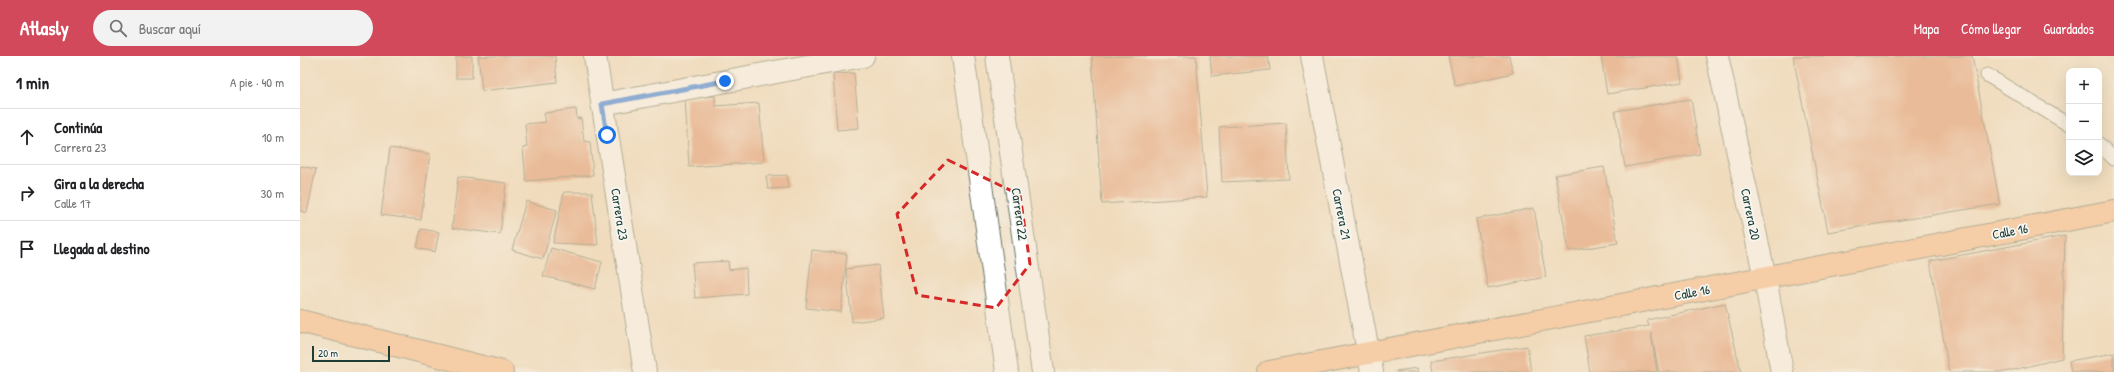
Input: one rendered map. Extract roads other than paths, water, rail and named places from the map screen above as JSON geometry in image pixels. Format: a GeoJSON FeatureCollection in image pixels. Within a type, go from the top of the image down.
{"type":"FeatureCollection","features":[{"type":"Feature","properties":{"kind":"highway","name":"Calle 16"},"geometry":{"type":"LineString","coordinates":[[1269,372],[1371,363],[1765,278],[2114,211]]}},
{"type":"Feature","properties":{"kind":"highway"},"geometry":{"type":"LineString","coordinates":[[300,321],[502,372]]}},
{"type":"Feature","properties":{"kind":"street","name":"Carrera 23"},"geometry":{"type":"LineString","coordinates":[[595,56],[645,372]]}},
{"type":"Feature","properties":{"kind":"street"},"geometry":{"type":"LineString","coordinates":[[602,104],[862,56]]}},
{"type":"Feature","properties":{"kind":"street"},"geometry":{"type":"LineString","coordinates":[[963,56],[1008,372]]}},
{"type":"Feature","properties":{"kind":"street","name":"Carrera 22"},"geometry":{"type":"LineString","coordinates":[[997,56],[1043,372]]}},
{"type":"Feature","properties":{"kind":"street","name":"Carrera 21"},"geometry":{"type":"LineString","coordinates":[[1312,56],[1371,363]]}},
{"type":"Feature","properties":{"kind":"street","name":"Carrera 20"},"geometry":{"type":"LineString","coordinates":[[1717,56],[1765,278],[1782,372]]}},
{"type":"Feature","properties":{"kind":"lane"},"geometry":{"type":"LineString","coordinates":[[1988,75],[2066,124]]}},
{"type":"Feature","properties":{"kind":"lane"},"geometry":{"type":"LineString","coordinates":[[2102,147],[2114,159]]}}]}
